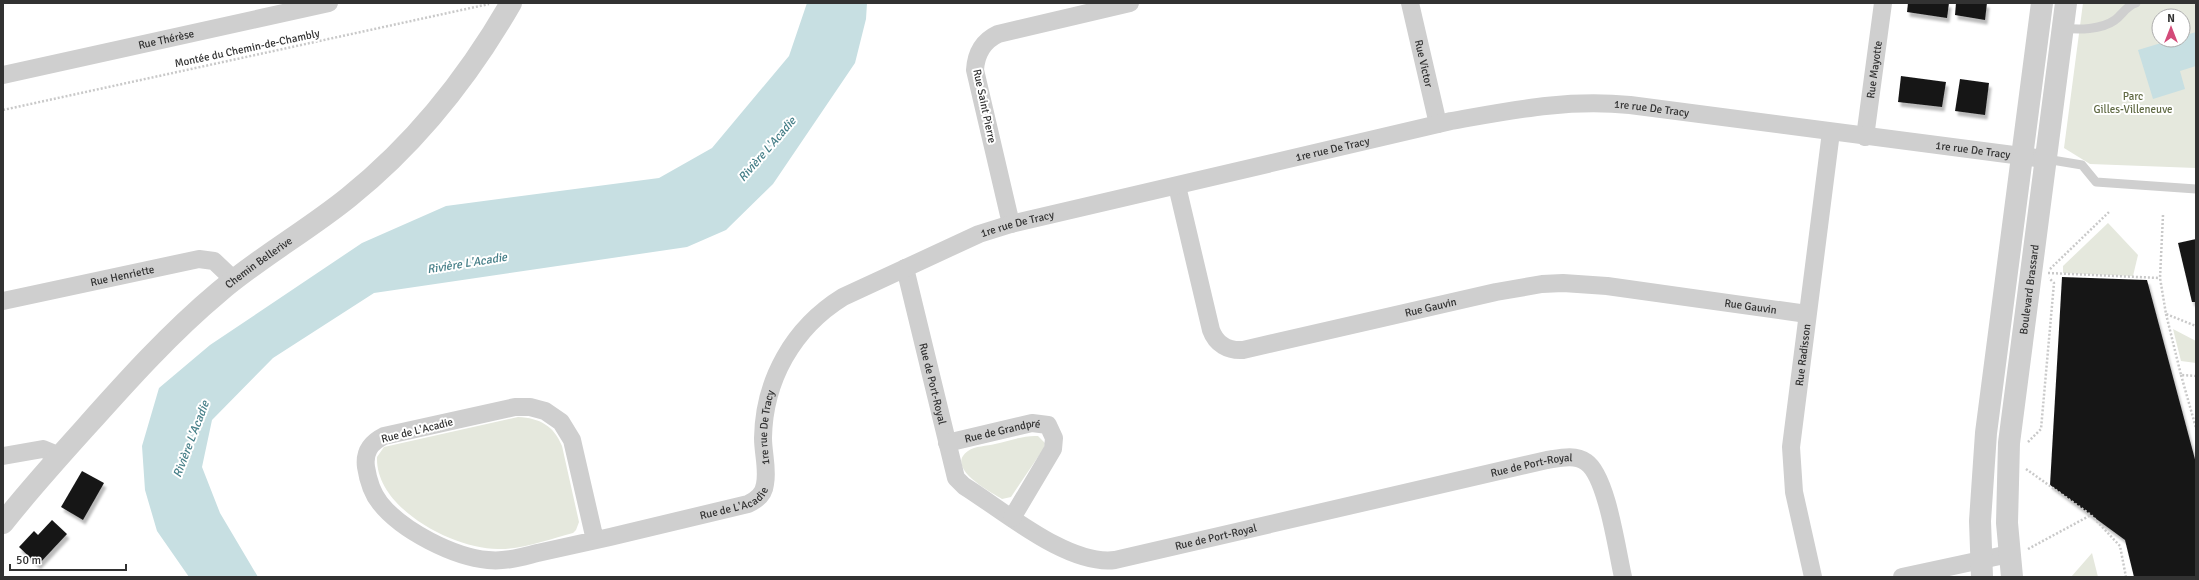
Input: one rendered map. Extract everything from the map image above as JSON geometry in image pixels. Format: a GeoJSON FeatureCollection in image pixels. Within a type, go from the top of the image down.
{"type":"FeatureCollection","features":[{"type":"Feature","properties":{"kind":"street","name":"Rue Thérèse"},"geometry":{"type":"LineString","coordinates":[[3,75],[328,3]]}},
{"type":"Feature","properties":{"kind":"street","name":"Chemin Bellerive"},"geometry":{"type":"LineString","coordinates":[[3,523],[60,456],[150,357],[193,315],[234,280],[349,197],[401,149],[436,110],[466,71],[510,3]]}},
{"type":"Feature","properties":{"kind":"street","name":"Rue Saint Pierre"},"geometry":{"type":"LineString","coordinates":[[1011,224],[975,70],[978,53],[988,40],[1003,32],[1130,3]]}},
{"type":"Feature","properties":{"kind":"street","name":"Rue Victor"},"geometry":{"type":"LineString","coordinates":[[1410,3],[1438,124]]}},
{"type":"Feature","properties":{"kind":"street","name":"Rue Mayotte"},"geometry":{"type":"LineString","coordinates":[[1865,136],[1883,3]]}},
{"type":"Feature","properties":{"kind":"street","name":"Boulevard Brassard"},"geometry":{"type":"LineString","coordinates":[[2012,577],[2018,552],[2016,465],[2004,386],[2021,156],[2042,3]]}},
{"type":"Feature","properties":{"kind":"street","name":"Boulevard Brassard"},"geometry":{"type":"LineString","coordinates":[[1982,568],[1982,484],[2004,386],[2044,159],[2066,3]]}},
{"type":"Feature","properties":{"kind":"street","name":"1re rue De Tracy"},"geometry":{"type":"LineString","coordinates":[[766,476],[763,438],[766,408],[775,378],[794,342],[810,323],[833,303],[979,234],[1011,224],[1438,124],[1522,108],[1588,102],[1630,105],[2044,159]]}},
{"type":"Feature","properties":{"kind":"street","name":"Rue Radisson"},"geometry":{"type":"LineString","coordinates":[[1813,577],[1796,503],[1791,459],[1792,429],[1831,132]]}},
{"type":"Feature","properties":{"kind":"street","name":"Rue Gauvin"},"geometry":{"type":"LineString","coordinates":[[1177,186],[1211,330],[1218,343],[1234,350],[1243,350],[1508,290],[1556,283],[1607,286],[1807,314]]}},
{"type":"Feature","properties":{"kind":"street","name":"Rue Henriette"},"geometry":{"type":"LineString","coordinates":[[3,301],[199,259],[214,261],[234,280]]}},
{"type":"Feature","properties":{"kind":"street","name":"Rue de Port-Royal"},"geometry":{"type":"LineString","coordinates":[[905,268],[954,472],[959,483],[1012,518],[1075,555],[1107,561],[1548,460],[1573,457],[1586,462],[1599,478],[1623,577]]}},
{"type":"Feature","properties":{"kind":"street","name":"Rue de L'Acadie"},"geometry":{"type":"LineString","coordinates":[[596,540],[572,440],[561,422],[549,413],[539,409],[525,407],[511,408],[384,436],[374,442],[366,454],[366,468],[370,484],[385,508],[412,530],[459,553],[482,559],[502,560],[596,540],[748,504],[761,494],[766,476]]}},
{"type":"Feature","properties":{"kind":"street","name":"Rue de Grandpré"},"geometry":{"type":"LineString","coordinates":[[947,443],[1032,423],[1048,425],[1054,438],[1053,449],[1012,518]]}},
{"type":"Feature","properties":{"kind":"street"},"geometry":{"type":"LineString","coordinates":[[3,456],[43,449],[60,456]]}},
{"type":"Feature","properties":{"kind":"street"},"geometry":{"type":"LineString","coordinates":[[1902,577],[1982,568],[2018,552]]}},
{"type":"Feature","properties":{"kind":"lane"},"geometry":{"type":"LineString","coordinates":[[2063,28],[2080,30],[2112,22],[2130,5],[2136,3]]}},
{"type":"Feature","properties":{"kind":"lane"},"geometry":{"type":"LineString","coordinates":[[2044,159],[2082,165],[2096,182],[2196,189]]}},
{"type":"Feature","properties":{"kind":"path","name":"Montée du Chemin-de-Chambly"},"geometry":{"type":"LineString","coordinates":[[3,110],[495,3]]}},
{"type":"Feature","properties":{"kind":"path"},"geometry":{"type":"LineString","coordinates":[[2045,273],[2109,212]]}},
{"type":"Feature","properties":{"kind":"path"},"geometry":{"type":"LineString","coordinates":[[2163,215],[2160,278],[2166,314],[2196,428]]}},
{"type":"Feature","properties":{"kind":"path"},"geometry":{"type":"LineString","coordinates":[[2045,273],[2160,278]]}},
{"type":"Feature","properties":{"kind":"path"},"geometry":{"type":"LineString","coordinates":[[2045,273],[2054,283],[2041,429],[2016,465],[2091,515],[2120,546],[2126,577]]}},
{"type":"Feature","properties":{"kind":"path"},"geometry":{"type":"LineString","coordinates":[[2166,314],[2196,326]]}},
{"type":"Feature","properties":{"kind":"path"},"geometry":{"type":"LineString","coordinates":[[2181,375],[2196,376]]}},
{"type":"Feature","properties":{"kind":"path"},"geometry":{"type":"LineString","coordinates":[[2018,552],[2091,515]]}},
{"type":"Feature","properties":{"kind":"green space","name":"Parc Gilles-Villeneuve"},"geometry":{"type":"Polygon","coordinates":[[[2083,3],[2196,3],[2196,168],[2090,164],[2064,148],[2083,3]]]}},
{"type":"Feature","properties":{"kind":"green space"},"geometry":{"type":"Polygon","coordinates":[[[2108,223],[2138,255],[2133,276],[2063,273],[2063,266],[2108,223]]]}},
{"type":"Feature","properties":{"kind":"green space"},"geometry":{"type":"Polygon","coordinates":[[[2173,329],[2196,341],[2196,363],[2181,361],[2173,329]]]}},
{"type":"Feature","properties":{"kind":"green space"},"geometry":{"type":"Polygon","coordinates":[[[518,417],[533,419],[545,424],[559,439],[562,446],[579,522],[573,533],[536,544],[507,549],[480,547],[460,542],[439,533],[420,522],[403,509],[389,493],[380,476],[377,457],[384,447],[518,417]]]}},
{"type":"Feature","properties":{"kind":"green space"},"geometry":{"type":"Polygon","coordinates":[[[1038,436],[1045,443],[1044,448],[1011,497],[1002,499],[980,485],[965,472],[962,465],[962,458],[968,451],[974,448],[1022,437],[1038,436]]]}},
{"type":"Feature","properties":{"kind":"green space"},"geometry":{"type":"Polygon","coordinates":[[[2092,553],[2098,577],[2071,577],[2092,553]]]}},
{"type":"Feature","properties":{"kind":"water","name":"Rivière L'Acadie"},"geometry":{"type":"Polygon","coordinates":[[[807,3],[867,3],[866,19],[855,63],[773,184],[726,230],[687,247],[374,293],[273,358],[212,420],[202,467],[220,513],[258,577],[189,577],[157,531],[145,490],[142,446],[159,388],[210,345],[362,243],[446,206],[659,178],[712,148],[789,56],[807,3]]]}},
{"type":"Feature","properties":{"kind":"water"},"geometry":{"type":"Polygon","coordinates":[[[2196,32],[2196,66],[2180,71],[2185,89],[2153,99],[2138,50],[2151,46],[2151,48],[2191,48],[2191,34],[2196,32]]]}},
{"type":"Feature","properties":{"kind":"building"},"geometry":{"type":"Polygon","coordinates":[[[1908,3],[1949,3],[1947,18],[1907,12],[1908,3]]]}},
{"type":"Feature","properties":{"kind":"building"},"geometry":{"type":"Polygon","coordinates":[[[1956,3],[1987,3],[1985,20],[1955,15],[1956,3]]]}},
{"type":"Feature","properties":{"kind":"building"},"geometry":{"type":"Polygon","coordinates":[[[1901,76],[1946,82],[1942,107],[1898,102],[1901,76]]]}},
{"type":"Feature","properties":{"kind":"building"},"geometry":{"type":"Polygon","coordinates":[[[1960,79],[1989,83],[1985,115],[1955,111],[1960,79]]]}},
{"type":"Feature","properties":{"kind":"building"},"geometry":{"type":"Polygon","coordinates":[[[2196,239],[2196,302],[2192,302],[2178,243],[2196,239]]]}},
{"type":"Feature","properties":{"kind":"building"},"geometry":{"type":"Polygon","coordinates":[[[2062,277],[2147,280],[2196,463],[2196,577],[2134,577],[2125,540],[2050,485],[2062,277]]]}},
{"type":"Feature","properties":{"kind":"building"},"geometry":{"type":"Polygon","coordinates":[[[82,471],[104,483],[83,520],[61,507],[82,471]]]}},
{"type":"Feature","properties":{"kind":"building"},"geometry":{"type":"Polygon","coordinates":[[[52,520],[67,534],[38,565],[19,547],[34,531],[38,535],[52,520]]]}}]}
